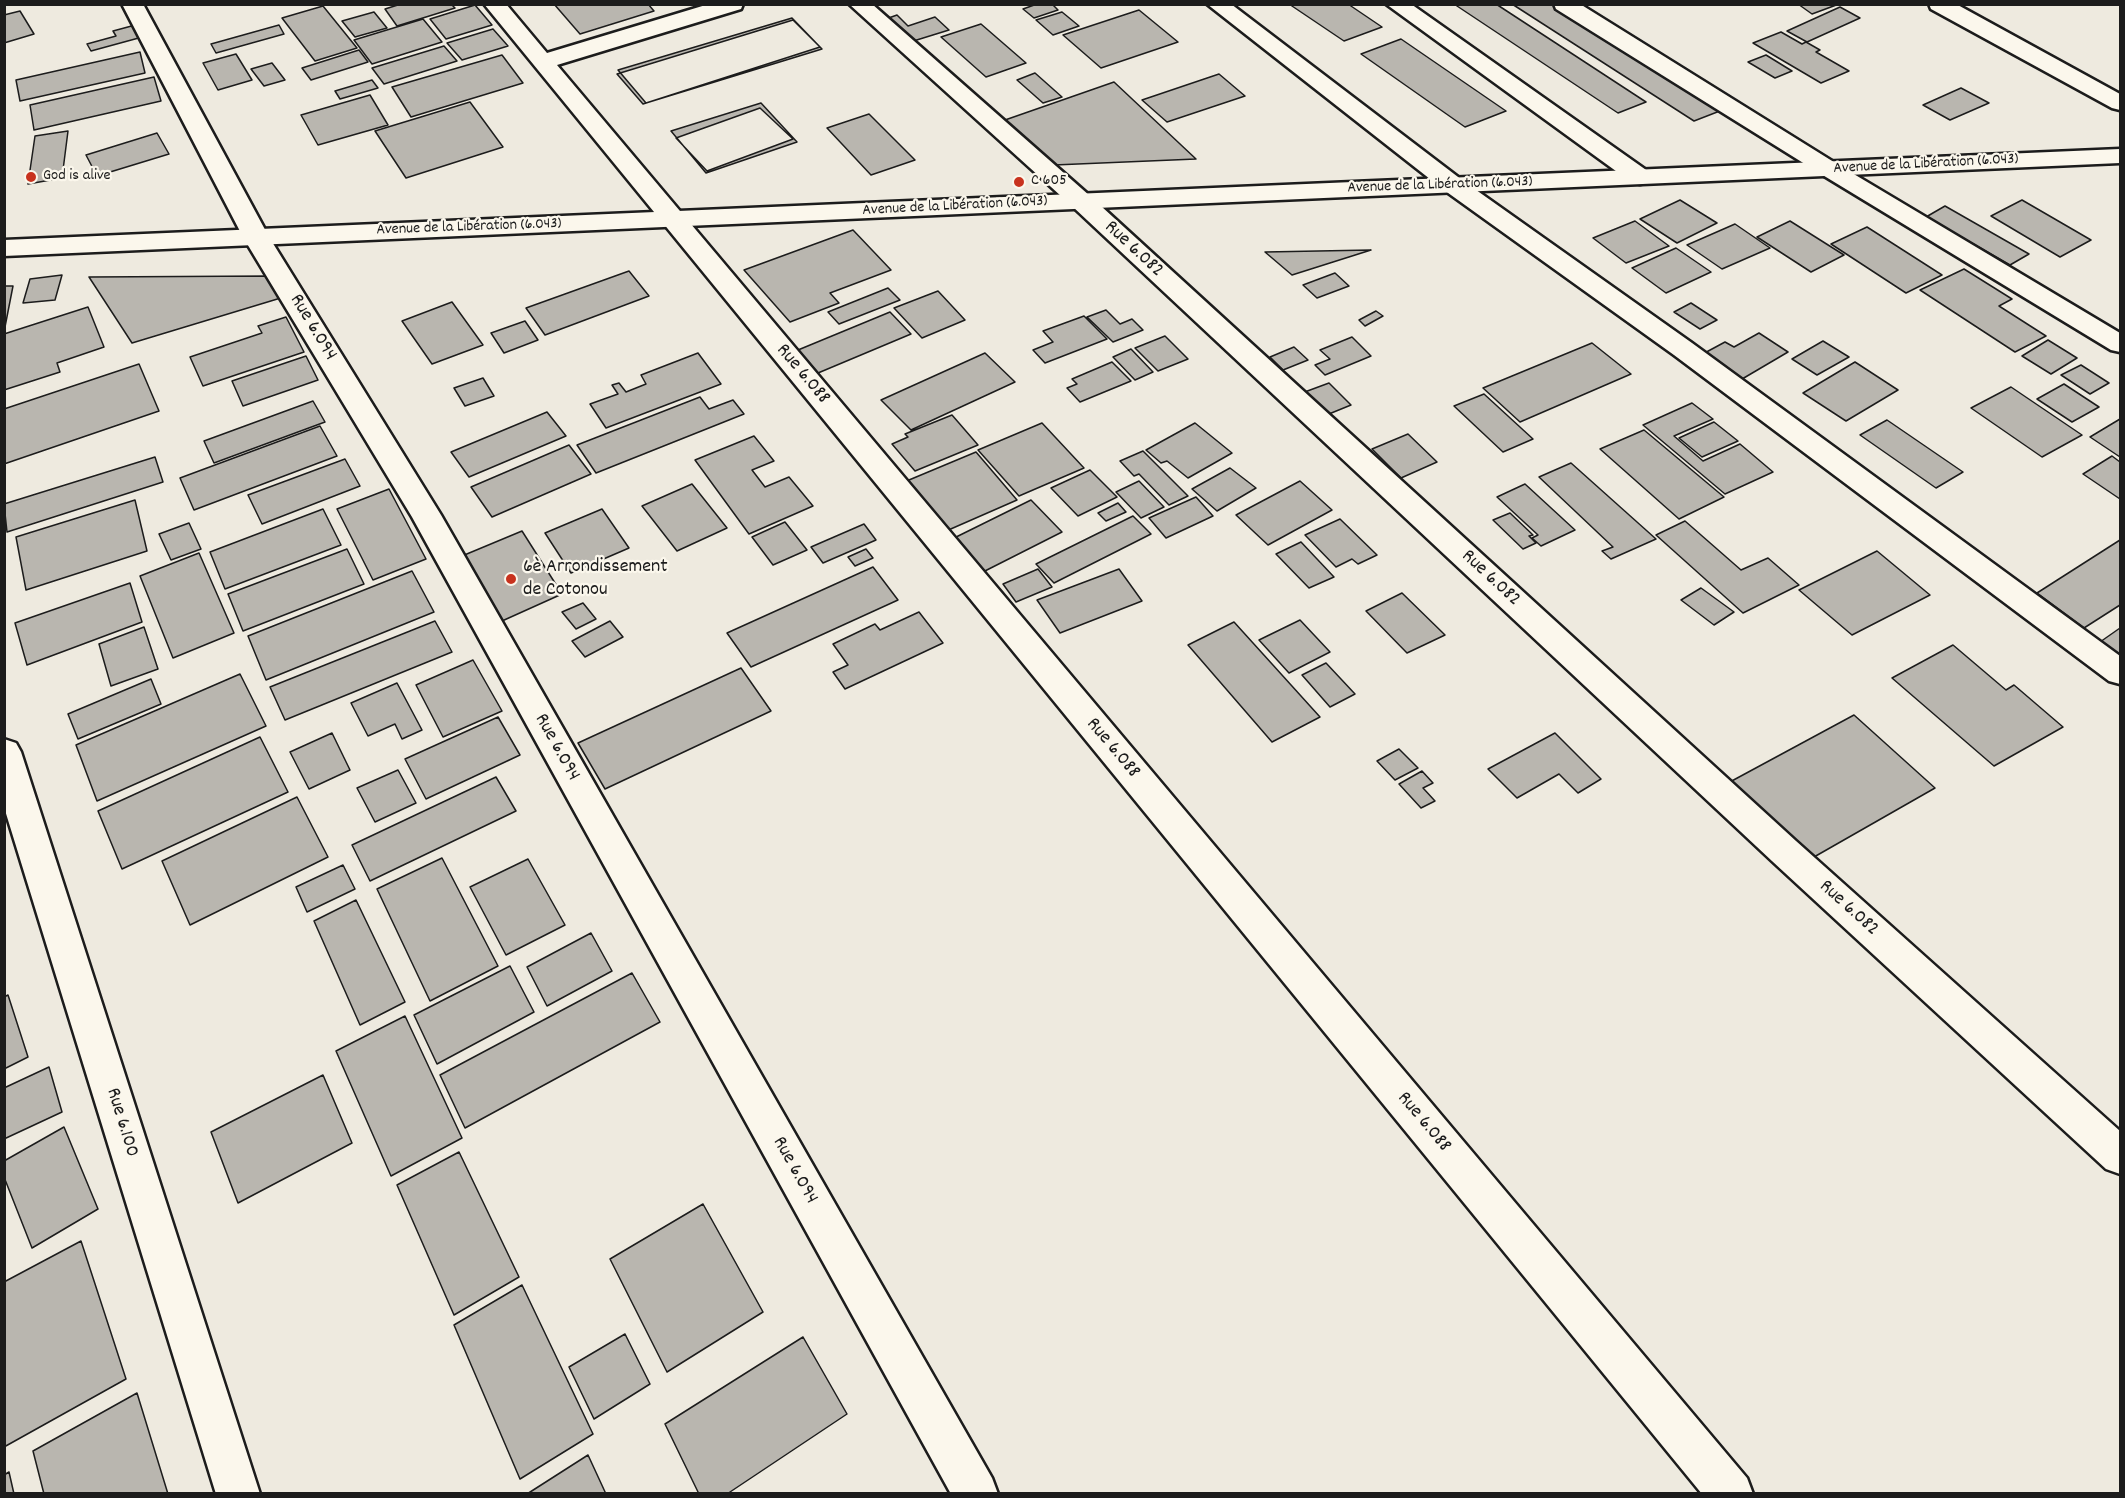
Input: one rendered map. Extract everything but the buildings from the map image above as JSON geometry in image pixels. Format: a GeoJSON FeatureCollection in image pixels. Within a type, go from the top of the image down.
{"type":"FeatureCollection","features":[{"type":"Feature","properties":{"kind":"street","name":"Rue 6.094"},"geometry":{"type":"LineString","coordinates":[[132,4],[256,237],[426,515],[976,1494]]}},
{"type":"Feature","properties":{"kind":"street","name":"Rue 6.088"},"geometry":{"type":"LineString","coordinates":[[494,4],[1731,1494]]}},
{"type":"Feature","properties":{"kind":"street"},"geometry":{"type":"LineString","coordinates":[[542,62],[733,4]]}},
{"type":"Feature","properties":{"kind":"street","name":"Rue 6.082"},"geometry":{"type":"LineString","coordinates":[[859,4],[1081,201],[1775,843],[2121,1156]]}},
{"type":"Feature","properties":{"kind":"street"},"geometry":{"type":"LineString","coordinates":[[1217,4],[1454,185],[1683,349],[2121,672]]}},
{"type":"Feature","properties":{"kind":"street"},"geometry":{"type":"LineString","coordinates":[[1396,4],[1640,177]]}},
{"type":"Feature","properties":{"kind":"street"},"geometry":{"type":"LineString","coordinates":[[1564,4],[1830,169],[2121,344]]}},
{"type":"Feature","properties":{"kind":"street"},"geometry":{"type":"LineString","coordinates":[[1939,4],[2121,103]]}},
{"type":"Feature","properties":{"kind":"street","name":"Avenue de la Libération (6.043)"},"geometry":{"type":"LineString","coordinates":[[4,248],[2121,156]]}},
{"type":"Feature","properties":{"kind":"street","name":"Rue 6.100"},"geometry":{"type":"LineString","coordinates":[[4,752],[238,1494]]}},
{"type":"Feature","properties":{"kind":"place","name":"God is alive"},"geometry":{"type":"Point","coordinates":[31,177]}},
{"type":"Feature","properties":{"kind":"place","name":"C 605"},"geometry":{"type":"Point","coordinates":[1019,182]}},
{"type":"Feature","properties":{"kind":"place","name":"6è Arrondissement de Cotonou"},"geometry":{"type":"Point","coordinates":[511,579]}}]}
